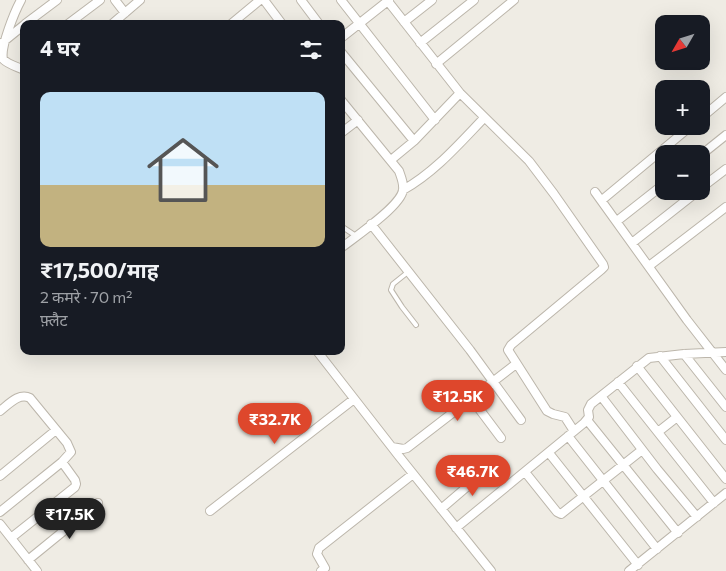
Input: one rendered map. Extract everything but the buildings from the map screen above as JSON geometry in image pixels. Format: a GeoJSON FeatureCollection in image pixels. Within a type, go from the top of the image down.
{"type":"FeatureCollection","features":[{"type":"Feature","properties":{"kind":"street"},"geometry":{"type":"LineString","coordinates":[[20,68],[3,59],[2,52],[7,26],[21,0]]}},
{"type":"Feature","properties":{"kind":"street"},"geometry":{"type":"LineString","coordinates":[[30,20],[57,0]]}},
{"type":"Feature","properties":{"kind":"street"},"geometry":{"type":"LineString","coordinates":[[73,20],[100,0]]}},
{"type":"Feature","properties":{"kind":"street"},"geometry":{"type":"LineString","coordinates":[[115,0],[124,13]]}},
{"type":"Feature","properties":{"kind":"street"},"geometry":{"type":"LineString","coordinates":[[116,20],[140,0]]}},
{"type":"Feature","properties":{"kind":"street"},"geometry":{"type":"LineString","coordinates":[[236,20],[260,0]]}},
{"type":"Feature","properties":{"kind":"street"},"geometry":{"type":"LineString","coordinates":[[264,0],[277,20]]}},
{"type":"Feature","properties":{"kind":"street"},"geometry":{"type":"LineString","coordinates":[[301,0],[317,20]]}},
{"type":"Feature","properties":{"kind":"street"},"geometry":{"type":"LineString","coordinates":[[340,0],[435,120]]}},
{"type":"Feature","properties":{"kind":"street"},"geometry":{"type":"LineString","coordinates":[[345,35],[388,0],[460,93],[529,161],[600,259],[604,267],[509,347],[509,353],[547,410],[553,414],[566,417],[571,434],[603,480],[657,550]]}},
{"type":"Feature","properties":{"kind":"street"},"geometry":{"type":"LineString","coordinates":[[404,22],[432,0]]}},
{"type":"Feature","properties":{"kind":"street"},"geometry":{"type":"LineString","coordinates":[[420,43],[474,0]]}},
{"type":"Feature","properties":{"kind":"street"},"geometry":{"type":"LineString","coordinates":[[436,64],[514,0]]}},
{"type":"Feature","properties":{"kind":"street"},"geometry":{"type":"LineString","coordinates":[[3,42],[20,27]]}},
{"type":"Feature","properties":{"kind":"street"},"geometry":{"type":"LineString","coordinates":[[345,57],[414,141]]}},
{"type":"Feature","properties":{"kind":"street"},"geometry":{"type":"LineString","coordinates":[[391,160],[414,141],[460,93]]}},
{"type":"Feature","properties":{"kind":"street"},"geometry":{"type":"LineString","coordinates":[[710,110],[726,97]]}},
{"type":"Feature","properties":{"kind":"street"},"geometry":{"type":"LineString","coordinates":[[345,105],[391,160],[403,181],[403,190],[399,200],[345,245]]}},
{"type":"Feature","properties":{"kind":"street"},"geometry":{"type":"LineString","coordinates":[[403,190],[416,183],[434,168],[484,118]]}},
{"type":"Feature","properties":{"kind":"street"},"geometry":{"type":"LineString","coordinates":[[345,130],[358,120]]}},
{"type":"Feature","properties":{"kind":"street"},"geometry":{"type":"LineString","coordinates":[[602,200],[680,135]]}},
{"type":"Feature","properties":{"kind":"street"},"geometry":{"type":"LineString","coordinates":[[710,148],[726,135]]}},
{"type":"Feature","properties":{"kind":"street"},"geometry":{"type":"LineString","coordinates":[[710,181],[726,169]]}},
{"type":"Feature","properties":{"kind":"street"},"geometry":{"type":"LineString","coordinates":[[617,222],[655,191]]}},
{"type":"Feature","properties":{"kind":"street"},"geometry":{"type":"LineString","coordinates":[[595,192],[726,370]]}},
{"type":"Feature","properties":{"kind":"street"},"geometry":{"type":"LineString","coordinates":[[632,243],[687,200]]}},
{"type":"Feature","properties":{"kind":"street"},"geometry":{"type":"LineString","coordinates":[[649,266],[726,207]]}},
{"type":"Feature","properties":{"kind":"street"},"geometry":{"type":"LineString","coordinates":[[371,224],[521,420]]}},
{"type":"Feature","properties":{"kind":"street"},"geometry":{"type":"LineString","coordinates":[[715,353],[726,346]]}},
{"type":"Feature","properties":{"kind":"street"},"geometry":{"type":"LineString","coordinates":[[456,528],[587,420],[589,417],[589,406],[649,358],[726,352]]}},
{"type":"Feature","properties":{"kind":"street"},"geometry":{"type":"LineString","coordinates":[[684,354],[726,407]]}},
{"type":"Feature","properties":{"kind":"street"},"geometry":{"type":"LineString","coordinates":[[320,355],[491,571]]}},
{"type":"Feature","properties":{"kind":"street"},"geometry":{"type":"LineString","coordinates":[[660,356],[726,440]]}},
{"type":"Feature","properties":{"kind":"street"},"geometry":{"type":"LineString","coordinates":[[392,448],[407,448],[516,364]]}},
{"type":"Feature","properties":{"kind":"street"},"geometry":{"type":"LineString","coordinates":[[637,366],[726,479]]}},
{"type":"Feature","properties":{"kind":"street"},"geometry":{"type":"LineString","coordinates":[[618,382],[714,503]]}},
{"type":"Feature","properties":{"kind":"street"},"geometry":{"type":"LineString","coordinates":[[0,412],[16,399],[26,396],[30,398],[70,448],[71,452],[62,462],[0,512]]}},
{"type":"Feature","properties":{"kind":"street"},"geometry":{"type":"LineString","coordinates":[[601,396],[697,517]]}},
{"type":"Feature","properties":{"kind":"street"},"geometry":{"type":"LineString","coordinates":[[471,398],[501,438]]}},
{"type":"Feature","properties":{"kind":"street"},"geometry":{"type":"LineString","coordinates":[[210,511],[354,399]]}},
{"type":"Feature","properties":{"kind":"street"},"geometry":{"type":"LineString","coordinates":[[658,432],[677,418]]}},
{"type":"Feature","properties":{"kind":"street"},"geometry":{"type":"LineString","coordinates":[[587,420],[678,533]]}},
{"type":"Feature","properties":{"kind":"street"},"geometry":{"type":"LineString","coordinates":[[0,476],[56,430]]}},
{"type":"Feature","properties":{"kind":"street"},"geometry":{"type":"LineString","coordinates":[[525,472],[559,514],[564,513],[642,450]]}},
{"type":"Feature","properties":{"kind":"street"},"geometry":{"type":"LineString","coordinates":[[549,452],[638,565]]}},
{"type":"Feature","properties":{"kind":"street"},"geometry":{"type":"LineString","coordinates":[[11,538],[75,486],[75,480],[62,462]]}},
{"type":"Feature","properties":{"kind":"street"},"geometry":{"type":"LineString","coordinates":[[441,509],[490,467]]}},
{"type":"Feature","properties":{"kind":"street"},"geometry":{"type":"LineString","coordinates":[[322,571],[325,568],[316,554],[319,548],[413,474]]}},
{"type":"Feature","properties":{"kind":"street"},"geometry":{"type":"LineString","coordinates":[[629,571],[726,493]]}},
{"type":"Feature","properties":{"kind":"street"},"geometry":{"type":"LineString","coordinates":[[28,560],[98,502]]}},
{"type":"Feature","properties":{"kind":"street"},"geometry":{"type":"LineString","coordinates":[[0,524],[37,571]]}},
{"type":"Feature","properties":{"kind":"lane"},"geometry":{"type":"LineString","coordinates":[[345,229],[356,236]]}},
{"type":"Feature","properties":{"kind":"lane"},"geometry":{"type":"LineString","coordinates":[[408,272],[393,284],[390,290],[416,325]]}}]}
